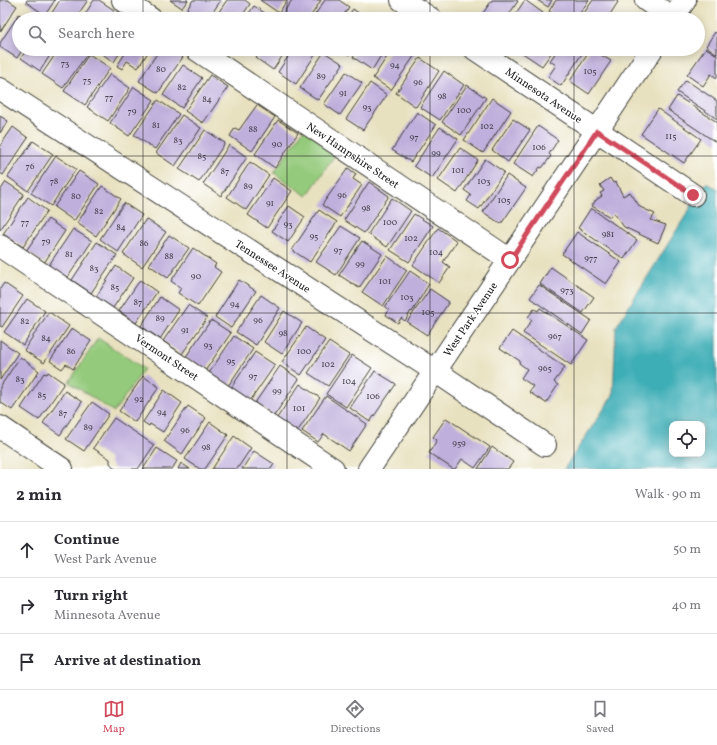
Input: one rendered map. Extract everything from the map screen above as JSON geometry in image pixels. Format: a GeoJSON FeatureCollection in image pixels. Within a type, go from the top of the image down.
{"type":"FeatureCollection","features":[{"type":"Feature","properties":{"kind":"street"},"geometry":{"type":"LineString","coordinates":[[123,0],[141,12]]}},
{"type":"Feature","properties":{"kind":"street"},"geometry":{"type":"LineString","coordinates":[[402,0],[420,12]]}},
{"type":"Feature","properties":{"kind":"street"},"geometry":{"type":"LineString","coordinates":[[646,0],[663,12]]}},
{"type":"Feature","properties":{"kind":"street"},"geometry":{"type":"LineString","coordinates":[[676,12],[685,0]]}},
{"type":"Feature","properties":{"kind":"street","name":"New Hampshire Street"},"geometry":{"type":"LineString","coordinates":[[206,56],[510,260]]}},
{"type":"Feature","properties":{"kind":"street","name":"Minnesota Avenue"},"geometry":{"type":"LineString","coordinates":[[485,56],[693,195]]}},
{"type":"Feature","properties":{"kind":"street","name":"West Park Avenue"},"geometry":{"type":"LineString","coordinates":[[369,469],[647,56]]}},
{"type":"Feature","properties":{"kind":"street","name":"Tennessee Avenue"},"geometry":{"type":"LineString","coordinates":[[0,89],[435,371],[545,445]]}},
{"type":"Feature","properties":{"kind":"street","name":"Vermont Street"},"geometry":{"type":"LineString","coordinates":[[0,246],[333,469]]}},
{"type":"Feature","properties":{"kind":"street"},"geometry":{"type":"LineString","coordinates":[[0,427],[62,469]]}},
{"type":"Feature","properties":{"kind":"green space"},"geometry":{"type":"Polygon","coordinates":[[[304,129],[337,152],[307,196],[274,173],[304,129]]]}},
{"type":"Feature","properties":{"kind":"green space"},"geometry":{"type":"Polygon","coordinates":[[[98,338],[144,369],[114,412],[69,382],[98,338]]]}},
{"type":"Feature","properties":{"kind":"water"},"geometry":{"type":"Polygon","coordinates":[[[706,183],[717,188],[717,469],[564,469],[613,395],[616,327],[706,183]]]}},
{"type":"Feature","properties":{"kind":"building"},"geometry":{"type":"Polygon","coordinates":[[[0,0],[8,0],[17,6],[0,32],[0,0]]]}},
{"type":"Feature","properties":{"kind":"building"},"geometry":{"type":"Polygon","coordinates":[[[27,0],[55,0],[47,12],[41,12],[26,2],[27,0]]]}},
{"type":"Feature","properties":{"kind":"building"},"geometry":{"type":"Polygon","coordinates":[[[60,0],[88,0],[80,12],[52,12],[60,0]]]}},
{"type":"Feature","properties":{"kind":"building"},"geometry":{"type":"Polygon","coordinates":[[[94,0],[99,0],[114,10],[113,12],[86,12],[94,0]]]}},
{"type":"Feature","properties":{"kind":"building"},"geometry":{"type":"Polygon","coordinates":[[[170,0],[188,0],[182,8],[170,0]]]}},
{"type":"Feature","properties":{"kind":"building"},"geometry":{"type":"Polygon","coordinates":[[[193,0],[221,0],[213,12],[186,11],[193,0]]]}},
{"type":"Feature","properties":{"kind":"building"},"geometry":{"type":"Polygon","coordinates":[[[227,0],[245,0],[250,4],[245,12],[219,12],[227,0]]]}},
{"type":"Feature","properties":{"kind":"building"},"geometry":{"type":"Polygon","coordinates":[[[260,0],[287,0],[280,12],[260,0]]]}},
{"type":"Feature","properties":{"kind":"building"},"geometry":{"type":"Polygon","coordinates":[[[292,0],[321,0],[313,12],[284,12],[292,0]]]}},
{"type":"Feature","properties":{"kind":"building"},"geometry":{"type":"Polygon","coordinates":[[[325,0],[339,0],[349,7],[346,12],[317,12],[325,0]]]}},
{"type":"Feature","properties":{"kind":"building"},"geometry":{"type":"Polygon","coordinates":[[[492,0],[518,1],[511,12],[484,12],[492,0]]]}},
{"type":"Feature","properties":{"kind":"building"},"geometry":{"type":"Polygon","coordinates":[[[525,0],[542,12],[517,12],[525,0]]]}},
{"type":"Feature","properties":{"kind":"building"},"geometry":{"type":"Polygon","coordinates":[[[537,0],[552,0],[548,7],[537,0]]]}},
{"type":"Feature","properties":{"kind":"building"},"geometry":{"type":"Polygon","coordinates":[[[556,0],[589,0],[581,12],[549,11],[556,0]]]}},
{"type":"Feature","properties":{"kind":"building"},"geometry":{"type":"Polygon","coordinates":[[[593,0],[615,0],[618,2],[612,12],[585,12],[593,0]]]}},
{"type":"Feature","properties":{"kind":"building"},"geometry":{"type":"Polygon","coordinates":[[[254,6],[263,12],[250,12],[254,6]]]}},
{"type":"Feature","properties":{"kind":"building"},"geometry":{"type":"Polygon","coordinates":[[[12,25],[12,55],[0,47],[0,43],[12,25]]]}},
{"type":"Feature","properties":{"kind":"building"},"geometry":{"type":"Polygon","coordinates":[[[715,32],[717,34],[717,54],[706,46],[715,32]]]}},
{"type":"Feature","properties":{"kind":"building"},"geometry":{"type":"Polygon","coordinates":[[[706,48],[717,55],[717,78],[711,74],[703,86],[687,75],[700,56],[705,56],[706,48]]]}},
{"type":"Feature","properties":{"kind":"building"},"geometry":{"type":"Polygon","coordinates":[[[22,56],[50,56],[40,71],[21,58],[22,56]]]}},
{"type":"Feature","properties":{"kind":"building"},"geometry":{"type":"Polygon","coordinates":[[[54,56],[86,56],[63,88],[42,74],[54,56]]]}},
{"type":"Feature","properties":{"kind":"building"},"geometry":{"type":"Polygon","coordinates":[[[88,56],[92,56],[110,68],[85,105],[64,91],[88,56]]]}},
{"type":"Feature","properties":{"kind":"building"},"geometry":{"type":"Polygon","coordinates":[[[105,56],[118,56],[114,62],[105,56]]]}},
{"type":"Feature","properties":{"kind":"building"},"geometry":{"type":"Polygon","coordinates":[[[123,56],[146,56],[138,68],[127,61],[122,69],[117,66],[123,56]]]}},
{"type":"Feature","properties":{"kind":"building"},"geometry":{"type":"Polygon","coordinates":[[[155,56],[183,57],[158,93],[139,81],[155,56]]]}},
{"type":"Feature","properties":{"kind":"building"},"geometry":{"type":"Polygon","coordinates":[[[257,56],[282,56],[273,70],[256,58],[257,56]]]}},
{"type":"Feature","properties":{"kind":"building"},"geometry":{"type":"Polygon","coordinates":[[[288,56],[314,56],[296,84],[278,72],[288,56]]]}},
{"type":"Feature","properties":{"kind":"building"},"geometry":{"type":"Polygon","coordinates":[[[321,56],[330,56],[343,64],[318,100],[300,88],[321,56]]]}},
{"type":"Feature","properties":{"kind":"building"},"geometry":{"type":"Polygon","coordinates":[[[354,56],[381,56],[372,70],[354,56]]]}},
{"type":"Feature","properties":{"kind":"building"},"geometry":{"type":"Polygon","coordinates":[[[387,56],[414,56],[391,90],[373,78],[387,56]]]}},
{"type":"Feature","properties":{"kind":"building"},"geometry":{"type":"Polygon","coordinates":[[[527,56],[549,56],[542,66],[527,56]]]}},
{"type":"Feature","properties":{"kind":"building"},"geometry":{"type":"Polygon","coordinates":[[[553,56],[580,56],[561,86],[548,77],[556,65],[550,61],[553,56]]]}},
{"type":"Feature","properties":{"kind":"building"},"geometry":{"type":"Polygon","coordinates":[[[586,56],[603,56],[611,61],[589,94],[570,81],[586,56]]]}},
{"type":"Feature","properties":{"kind":"building"},"geometry":{"type":"Polygon","coordinates":[[[420,58],[439,71],[416,107],[396,93],[420,58]]]}},
{"type":"Feature","properties":{"kind":"building"},"geometry":{"type":"Polygon","coordinates":[[[183,65],[202,78],[182,108],[163,95],[183,65]]]}},
{"type":"Feature","properties":{"kind":"building"},"geometry":{"type":"Polygon","coordinates":[[[444,71],[464,85],[440,120],[420,107],[444,71]]]}},
{"type":"Feature","properties":{"kind":"building"},"geometry":{"type":"Polygon","coordinates":[[[346,72],[362,83],[340,115],[324,104],[346,72]]]}},
{"type":"Feature","properties":{"kind":"building"},"geometry":{"type":"Polygon","coordinates":[[[110,74],[130,88],[108,121],[87,107],[110,74]]]}},
{"type":"Feature","properties":{"kind":"building"},"geometry":{"type":"Polygon","coordinates":[[[210,75],[228,87],[203,123],[185,111],[210,75]]]}},
{"type":"Feature","properties":{"kind":"building"},"geometry":{"type":"Polygon","coordinates":[[[686,80],[717,101],[717,119],[677,92],[686,80]]]}},
{"type":"Feature","properties":{"kind":"building"},"geometry":{"type":"Polygon","coordinates":[[[370,83],[387,95],[363,130],[346,119],[370,83]]]}},
{"type":"Feature","properties":{"kind":"building"},"geometry":{"type":"Polygon","coordinates":[[[467,85],[486,98],[461,135],[442,122],[467,85]]]}},
{"type":"Feature","properties":{"kind":"building"},"geometry":{"type":"Polygon","coordinates":[[[134,87],[154,100],[129,136],[110,123],[134,87]]]}},
{"type":"Feature","properties":{"kind":"building"},"geometry":{"type":"Polygon","coordinates":[[[677,96],[717,122],[717,143],[668,110],[677,96]]]}},
{"type":"Feature","properties":{"kind":"building"},"geometry":{"type":"Polygon","coordinates":[[[492,98],[511,111],[483,153],[464,140],[492,98]]]}},
{"type":"Feature","properties":{"kind":"building"},"geometry":{"type":"Polygon","coordinates":[[[158,100],[179,114],[155,149],[134,135],[158,100]]]}},
{"type":"Feature","properties":{"kind":"building"},"geometry":{"type":"Polygon","coordinates":[[[257,105],[275,117],[252,151],[230,136],[235,128],[239,130],[257,105]]]}},
{"type":"Feature","properties":{"kind":"building"},"geometry":{"type":"Polygon","coordinates":[[[658,109],[701,139],[684,163],[641,134],[658,109]]]}},
{"type":"Feature","properties":{"kind":"building"},"geometry":{"type":"Polygon","coordinates":[[[417,112],[436,125],[411,162],[392,150],[417,112]]]}},
{"type":"Feature","properties":{"kind":"building"},"geometry":{"type":"Polygon","coordinates":[[[182,115],[201,128],[175,166],[156,153],[182,115]]]}},
{"type":"Feature","properties":{"kind":"building"},"geometry":{"type":"Polygon","coordinates":[[[0,116],[8,121],[0,133],[0,116]]]}},
{"type":"Feature","properties":{"kind":"building"},"geometry":{"type":"Polygon","coordinates":[[[513,119],[530,130],[508,162],[492,150],[513,119]]]}},
{"type":"Feature","properties":{"kind":"building"},"geometry":{"type":"Polygon","coordinates":[[[278,120],[298,133],[275,168],[255,154],[278,120]]]}},
{"type":"Feature","properties":{"kind":"building"},"geometry":{"type":"Polygon","coordinates":[[[538,126],[558,140],[549,154],[551,156],[533,177],[513,164],[538,126]]]}},
{"type":"Feature","properties":{"kind":"building"},"geometry":{"type":"Polygon","coordinates":[[[13,127],[28,138],[3,175],[0,173],[0,146],[13,127]]]}},
{"type":"Feature","properties":{"kind":"building"},"geometry":{"type":"Polygon","coordinates":[[[440,127],[458,139],[432,178],[414,166],[440,127]]]}},
{"type":"Feature","properties":{"kind":"building"},"geometry":{"type":"Polygon","coordinates":[[[205,130],[225,143],[199,182],[179,169],[205,130]]]}},
{"type":"Feature","properties":{"kind":"building"},"geometry":{"type":"Polygon","coordinates":[[[33,141],[53,154],[28,191],[8,177],[33,141]]]}},
{"type":"Feature","properties":{"kind":"building"},"geometry":{"type":"Polygon","coordinates":[[[229,145],[247,157],[221,196],[203,184],[229,145]]]}},
{"type":"Feature","properties":{"kind":"building"},"geometry":{"type":"Polygon","coordinates":[[[460,148],[478,160],[457,193],[438,180],[460,148]]]}},
{"type":"Feature","properties":{"kind":"building"},"geometry":{"type":"Polygon","coordinates":[[[56,156],[76,169],[51,206],[31,193],[56,156]]]}},
{"type":"Feature","properties":{"kind":"building"},"geometry":{"type":"Polygon","coordinates":[[[485,159],[504,172],[479,209],[467,201],[471,195],[464,190],[485,159]]]}},
{"type":"Feature","properties":{"kind":"building"},"geometry":{"type":"Polygon","coordinates":[[[250,162],[269,175],[246,210],[227,197],[250,162]]]}},
{"type":"Feature","properties":{"kind":"building"},"geometry":{"type":"Polygon","coordinates":[[[348,168],[356,174],[353,179],[362,185],[340,217],[322,205],[348,168]]]}},
{"type":"Feature","properties":{"kind":"building"},"geometry":{"type":"Polygon","coordinates":[[[79,171],[99,184],[74,221],[54,207],[79,171]]]}},
{"type":"Feature","properties":{"kind":"building"},"geometry":{"type":"Polygon","coordinates":[[[507,175],[526,188],[501,224],[483,212],[507,175]]]}},
{"type":"Feature","properties":{"kind":"building"},"geometry":{"type":"Polygon","coordinates":[[[273,178],[292,191],[267,228],[248,215],[273,178]]]}},
{"type":"Feature","properties":{"kind":"building"},"geometry":{"type":"Polygon","coordinates":[[[610,178],[613,183],[616,182],[623,196],[630,192],[640,207],[655,214],[651,220],[666,225],[658,243],[624,227],[614,213],[610,217],[592,206],[596,200],[602,196],[600,193],[604,191],[600,185],[610,178]]]}},
{"type":"Feature","properties":{"kind":"building"},"geometry":{"type":"Polygon","coordinates":[[[6,182],[24,194],[0,230],[0,191],[6,182]]]}},
{"type":"Feature","properties":{"kind":"building"},"geometry":{"type":"Polygon","coordinates":[[[369,182],[389,196],[364,233],[344,220],[369,182]]]}},
{"type":"Feature","properties":{"kind":"building"},"geometry":{"type":"Polygon","coordinates":[[[102,186],[121,199],[96,236],[77,223],[102,186]]]}},
{"type":"Feature","properties":{"kind":"building"},"geometry":{"type":"Polygon","coordinates":[[[28,197],[47,211],[23,247],[3,234],[28,197]]]}},
{"type":"Feature","properties":{"kind":"building"},"geometry":{"type":"Polygon","coordinates":[[[392,198],[411,211],[387,247],[368,234],[392,198]]]}},
{"type":"Feature","properties":{"kind":"building"},"geometry":{"type":"Polygon","coordinates":[[[124,203],[142,215],[118,252],[100,239],[124,203]]]}},
{"type":"Feature","properties":{"kind":"building"},"geometry":{"type":"Polygon","coordinates":[[[289,206],[305,217],[288,242],[272,231],[289,206]]]}},
{"type":"Feature","properties":{"kind":"building"},"geometry":{"type":"Polygon","coordinates":[[[591,208],[637,240],[624,259],[578,228],[591,208]]]}},
{"type":"Feature","properties":{"kind":"building"},"geometry":{"type":"Polygon","coordinates":[[[319,210],[337,222],[310,262],[292,250],[319,210]]]}},
{"type":"Feature","properties":{"kind":"building"},"geometry":{"type":"Polygon","coordinates":[[[414,214],[433,226],[409,262],[390,250],[414,214]]]}},
{"type":"Feature","properties":{"kind":"building"},"geometry":{"type":"Polygon","coordinates":[[[48,219],[65,231],[44,263],[26,251],[48,219]]]}},
{"type":"Feature","properties":{"kind":"building"},"geometry":{"type":"Polygon","coordinates":[[[146,219],[166,232],[142,267],[123,254],[146,219]]]}},
{"type":"Feature","properties":{"kind":"building"},"geometry":{"type":"Polygon","coordinates":[[[341,226],[360,238],[336,275],[316,262],[341,226]]]}},
{"type":"Feature","properties":{"kind":"building"},"geometry":{"type":"Polygon","coordinates":[[[438,228],[457,241],[443,262],[450,267],[439,283],[413,265],[438,228]]]}},
{"type":"Feature","properties":{"kind":"building"},"geometry":{"type":"Polygon","coordinates":[[[73,229],[92,241],[66,280],[47,268],[73,229]]]}},
{"type":"Feature","properties":{"kind":"building"},"geometry":{"type":"Polygon","coordinates":[[[577,232],[621,262],[606,284],[562,254],[577,232]]]}},
{"type":"Feature","properties":{"kind":"building"},"geometry":{"type":"Polygon","coordinates":[[[169,235],[189,248],[168,278],[149,265],[169,235]]]}},
{"type":"Feature","properties":{"kind":"building"},"geometry":{"type":"Polygon","coordinates":[[[362,241],[382,254],[359,288],[339,275],[362,241]]]}},
{"type":"Feature","properties":{"kind":"building"},"geometry":{"type":"Polygon","coordinates":[[[97,242],[117,255],[91,293],[72,280],[97,242]]]}},
{"type":"Feature","properties":{"kind":"building"},"geometry":{"type":"Polygon","coordinates":[[[193,248],[216,264],[214,267],[221,272],[198,306],[178,293],[181,288],[171,281],[193,248]]]}},
{"type":"Feature","properties":{"kind":"building"},"geometry":{"type":"Polygon","coordinates":[[[387,256],[407,270],[383,306],[362,292],[387,256]]]}},
{"type":"Feature","properties":{"kind":"building"},"geometry":{"type":"Polygon","coordinates":[[[116,266],[133,278],[113,308],[96,297],[116,266]]]}},
{"type":"Feature","properties":{"kind":"building"},"geometry":{"type":"Polygon","coordinates":[[[551,267],[594,297],[583,313],[540,284],[551,267]]]}},
{"type":"Feature","properties":{"kind":"building"},"geometry":{"type":"Polygon","coordinates":[[[410,271],[429,284],[405,321],[401,318],[398,323],[386,315],[389,310],[385,307],[410,271]]]}},
{"type":"Feature","properties":{"kind":"building"},"geometry":{"type":"Polygon","coordinates":[[[140,280],[157,292],[136,323],[119,311],[140,280]]]}},
{"type":"Feature","properties":{"kind":"building"},"geometry":{"type":"Polygon","coordinates":[[[239,280],[256,291],[231,328],[215,317],[239,280]]]}},
{"type":"Feature","properties":{"kind":"building"},"geometry":{"type":"Polygon","coordinates":[[[4,283],[23,296],[2,327],[0,326],[0,289],[4,283]]]}},
{"type":"Feature","properties":{"kind":"building"},"geometry":{"type":"Polygon","coordinates":[[[539,285],[591,320],[582,334],[530,298],[539,285]]]}},
{"type":"Feature","properties":{"kind":"building"},"geometry":{"type":"Polygon","coordinates":[[[430,289],[449,302],[427,335],[407,322],[430,289]]]}},
{"type":"Feature","properties":{"kind":"building"},"geometry":{"type":"Polygon","coordinates":[[[261,295],[280,308],[256,345],[236,332],[261,295]]]}},
{"type":"Feature","properties":{"kind":"building"},"geometry":{"type":"Polygon","coordinates":[[[160,297],[179,310],[160,339],[141,326],[160,297]]]}},
{"type":"Feature","properties":{"kind":"building"},"geometry":{"type":"Polygon","coordinates":[[[27,299],[45,311],[23,345],[4,332],[27,299]]]}},
{"type":"Feature","properties":{"kind":"building"},"geometry":{"type":"Polygon","coordinates":[[[188,305],[207,318],[182,354],[163,341],[188,305]]]}},
{"type":"Feature","properties":{"kind":"building"},"geometry":{"type":"Polygon","coordinates":[[[540,308],[588,340],[571,365],[523,333],[532,320],[528,317],[534,309],[538,311],[540,308]]]}},
{"type":"Feature","properties":{"kind":"building"},"geometry":{"type":"Polygon","coordinates":[[[284,311],[302,323],[282,354],[264,342],[284,311]]]}},
{"type":"Feature","properties":{"kind":"building"},"geometry":{"type":"Polygon","coordinates":[[[49,312],[69,326],[44,363],[24,350],[49,312]]]}},
{"type":"Feature","properties":{"kind":"building"},"geometry":{"type":"Polygon","coordinates":[[[211,320],[231,333],[205,371],[185,358],[211,320]]]}},
{"type":"Feature","properties":{"kind":"building"},"geometry":{"type":"Polygon","coordinates":[[[306,327],[325,340],[301,375],[282,362],[306,327]]]}},
{"type":"Feature","properties":{"kind":"building"},"geometry":{"type":"Polygon","coordinates":[[[72,328],[91,341],[73,369],[66,364],[62,369],[50,361],[72,328]]]}},
{"type":"Feature","properties":{"kind":"building"},"geometry":{"type":"Polygon","coordinates":[[[512,331],[565,367],[554,382],[558,385],[546,403],[529,392],[533,386],[521,378],[527,369],[519,363],[520,361],[500,348],[512,331]]]}},
{"type":"Feature","properties":{"kind":"building"},"geometry":{"type":"Polygon","coordinates":[[[234,336],[253,349],[228,386],[209,373],[234,336]]]}},
{"type":"Feature","properties":{"kind":"building"},"geometry":{"type":"Polygon","coordinates":[[[0,340],[18,353],[0,380],[0,340]]]}},
{"type":"Feature","properties":{"kind":"building"},"geometry":{"type":"Polygon","coordinates":[[[329,342],[349,355],[328,386],[308,373],[329,342]]]}},
{"type":"Feature","properties":{"kind":"building"},"geometry":{"type":"Polygon","coordinates":[[[255,352],[275,365],[250,401],[231,388],[255,352]]]}},
{"type":"Feature","properties":{"kind":"building"},"geometry":{"type":"Polygon","coordinates":[[[352,355],[372,368],[346,407],[326,394],[352,355]]]}},
{"type":"Feature","properties":{"kind":"building"},"geometry":{"type":"Polygon","coordinates":[[[20,357],[39,371],[12,410],[0,402],[0,387],[20,357]]]}},
{"type":"Feature","properties":{"kind":"building"},"geometry":{"type":"Polygon","coordinates":[[[280,366],[299,379],[274,416],[255,403],[280,366]]]}},
{"type":"Feature","properties":{"kind":"building"},"geometry":{"type":"Polygon","coordinates":[[[375,371],[396,384],[370,422],[350,408],[375,371]]]}},
{"type":"Feature","properties":{"kind":"building"},"geometry":{"type":"Polygon","coordinates":[[[48,372],[64,383],[39,420],[21,408],[44,373],[47,374],[48,372]]]}},
{"type":"Feature","properties":{"kind":"building"},"geometry":{"type":"Polygon","coordinates":[[[143,376],[159,387],[135,422],[119,411],[143,376]]]}},
{"type":"Feature","properties":{"kind":"building"},"geometry":{"type":"Polygon","coordinates":[[[300,384],[320,398],[297,432],[277,418],[300,384]]]}},
{"type":"Feature","properties":{"kind":"building"},"geometry":{"type":"Polygon","coordinates":[[[164,390],[182,403],[163,432],[150,424],[149,426],[143,422],[164,390]]]}},
{"type":"Feature","properties":{"kind":"building"},"geometry":{"type":"Polygon","coordinates":[[[65,391],[82,402],[60,435],[43,423],[65,391]]]}},
{"type":"Feature","properties":{"kind":"building"},"geometry":{"type":"Polygon","coordinates":[[[326,396],[367,424],[349,451],[324,434],[318,442],[302,431],[326,396]]]}},
{"type":"Feature","properties":{"kind":"building"},"geometry":{"type":"Polygon","coordinates":[[[92,402],[109,414],[84,451],[66,439],[92,402]]]}},
{"type":"Feature","properties":{"kind":"building"},"geometry":{"type":"Polygon","coordinates":[[[188,406],[206,418],[182,454],[164,441],[188,406]]]}},
{"type":"Feature","properties":{"kind":"building"},"geometry":{"type":"Polygon","coordinates":[[[114,418],[154,445],[138,469],[115,469],[110,463],[110,459],[93,448],[114,418]]]}},
{"type":"Feature","properties":{"kind":"building"},"geometry":{"type":"Polygon","coordinates":[[[446,418],[490,447],[475,468],[462,459],[455,469],[453,469],[429,453],[437,440],[433,437],[446,418]]]}},
{"type":"Feature","properties":{"kind":"building"},"geometry":{"type":"Polygon","coordinates":[[[210,422],[228,435],[205,469],[200,469],[185,459],[210,422]]]}},
{"type":"Feature","properties":{"kind":"building"},"geometry":{"type":"Polygon","coordinates":[[[234,436],[251,448],[237,469],[212,469],[234,436]]]}},
{"type":"Feature","properties":{"kind":"building"},"geometry":{"type":"Polygon","coordinates":[[[492,447],[513,462],[508,469],[478,469],[492,447]]]}},
{"type":"Feature","properties":{"kind":"building"},"geometry":{"type":"Polygon","coordinates":[[[157,448],[177,461],[172,469],[143,469],[157,448]]]}},
{"type":"Feature","properties":{"kind":"building"},"geometry":{"type":"Polygon","coordinates":[[[254,451],[274,464],[271,469],[242,469],[254,451]]]}},
{"type":"Feature","properties":{"kind":"building"},"geometry":{"type":"Polygon","coordinates":[[[181,463],[190,469],[178,469],[181,463]]]}},
{"type":"Feature","properties":{"kind":"route"},"geometry":{"type":"LineString","coordinates":[[510,260],[597,131],[693,195]]}}]}
